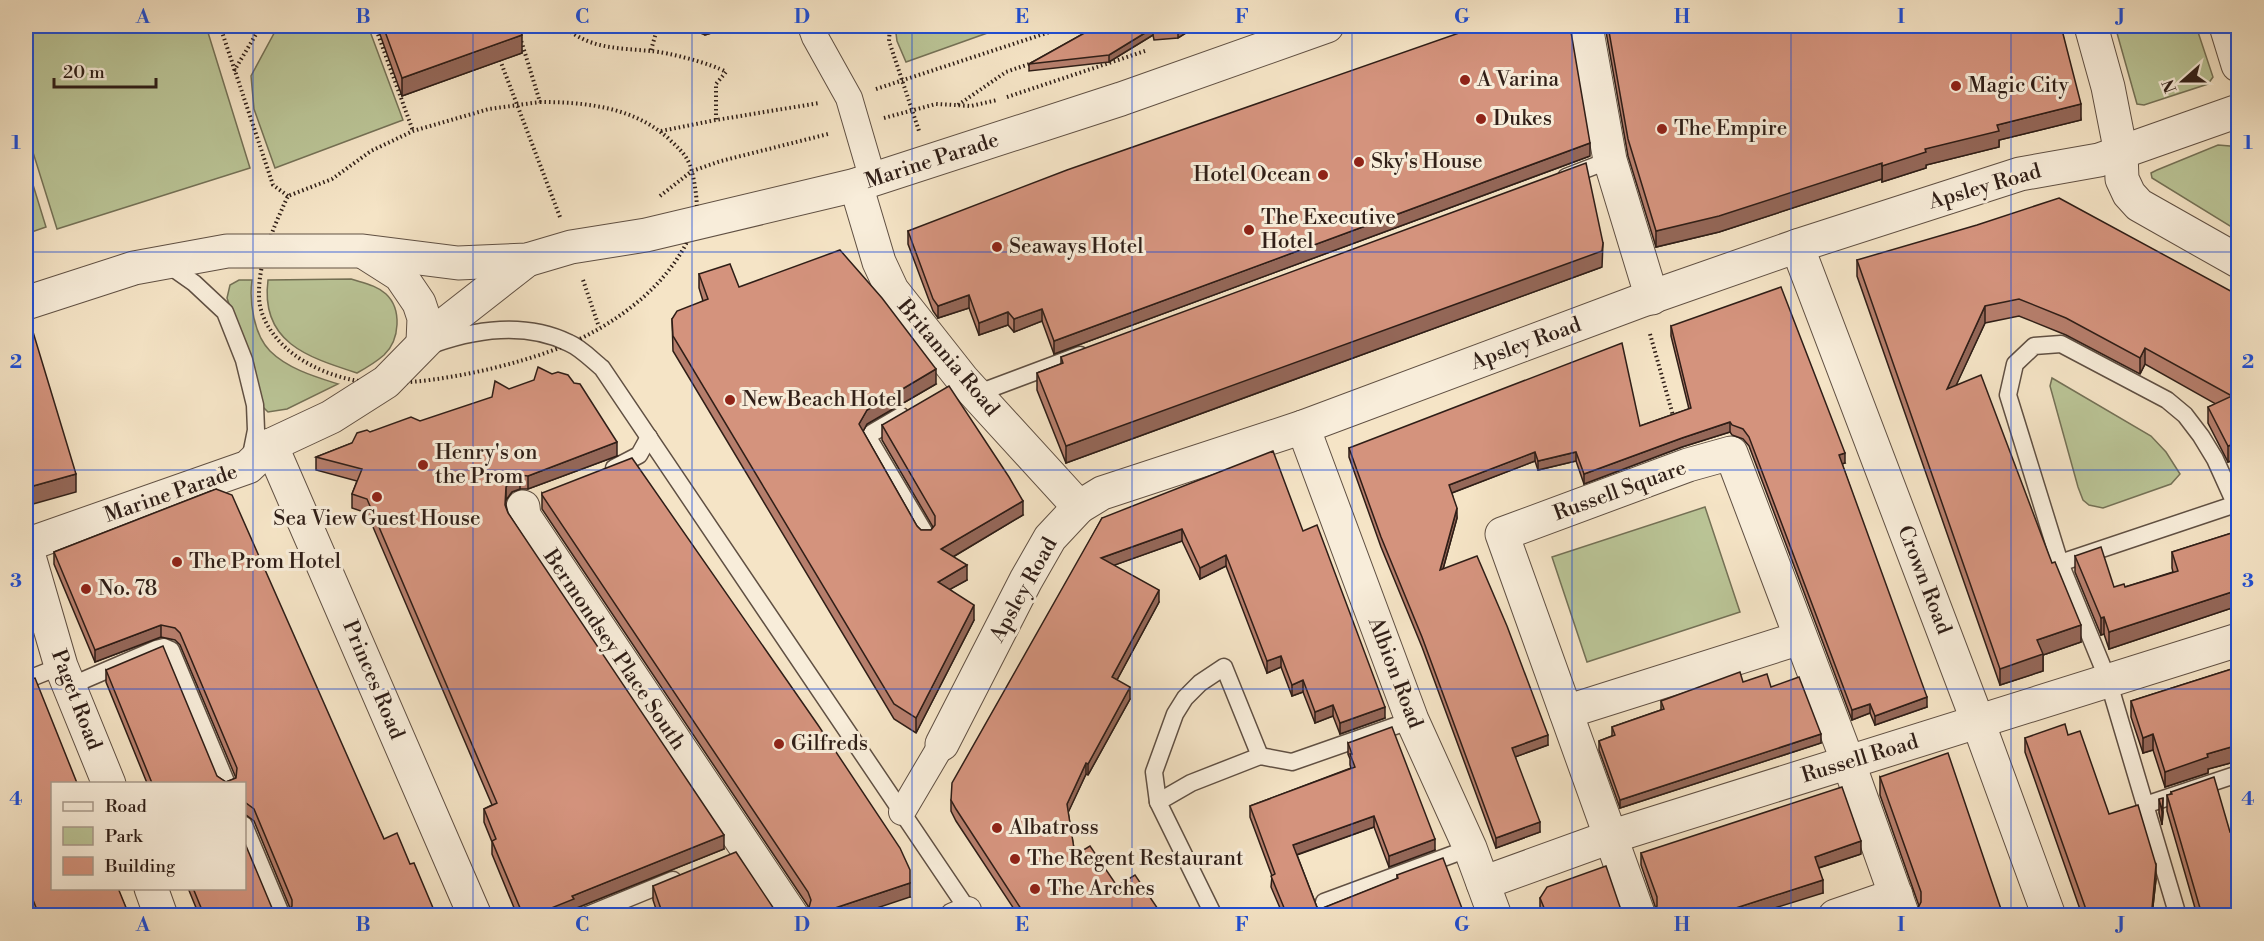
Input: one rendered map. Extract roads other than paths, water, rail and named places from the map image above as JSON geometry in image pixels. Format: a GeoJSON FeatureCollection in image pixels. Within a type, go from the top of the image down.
{"type":"FeatureCollection","features":[{"type":"Feature","properties":{"kind":"street"},"geometry":{"type":"LineString","coordinates":[[811,26],[849,98],[864,183]]}},
{"type":"Feature","properties":{"kind":"street","name":"Marine Parade"},"geometry":{"type":"LineString","coordinates":[[26,303],[134,268],[166,264],[228,250],[363,251],[458,263],[527,260],[571,247],[646,235],[864,183],[1204,71],[1328,26]]}},
{"type":"Feature","properties":{"kind":"street"},"geometry":{"type":"LineString","coordinates":[[1586,26],[1610,160],[1646,300]]}},
{"type":"Feature","properties":{"kind":"street"},"geometry":{"type":"LineString","coordinates":[[2091,26],[2108,87],[2121,153],[2122,178],[2129,194],[2139,205],[2238,261]]}},
{"type":"Feature","properties":{"kind":"street"},"geometry":{"type":"LineString","coordinates":[[2226,26],[2238,65]]}},
{"type":"Feature","properties":{"kind":"street","name":"Apsley Road"},"geometry":{"type":"LineString","coordinates":[[942,744],[1050,538],[1079,507],[1102,494],[1303,427],[1797,246],[2020,174],[2099,160],[2238,111]]}},
{"type":"Feature","properties":{"kind":"street","name":"Britannia Road"},"geometry":{"type":"LineString","coordinates":[[864,183],[879,262],[892,290],[964,386],[1079,507]]}},
{"type":"Feature","properties":{"kind":"street","name":"Crown Road"},"geometry":{"type":"LineString","coordinates":[[1797,246],[2049,915]]}},
{"type":"Feature","properties":{"kind":"street"},"geometry":{"type":"LineString","coordinates":[[363,251],[400,275],[412,294],[424,318],[420,347]]}},
{"type":"Feature","properties":{"kind":"street","name":"Marine Parade"},"geometry":{"type":"LineString","coordinates":[[26,546],[260,456],[331,417],[386,382],[420,347],[527,260]]}},
{"type":"Feature","properties":{"kind":"street","name":"Albion Road"},"geometry":{"type":"LineString","coordinates":[[1303,427],[1412,720],[1470,848],[1495,915]]}},
{"type":"Feature","properties":{"kind":"street","name":"Russell Square"},"geometry":{"type":"LineString","coordinates":[[1639,915],[1502,534],[1688,465],[1731,453],[1900,905]]}},
{"type":"Feature","properties":{"kind":"street","name":"Princes Road"},"geometry":{"type":"LineString","coordinates":[[260,456],[475,915]]}},
{"type":"Feature","properties":{"kind":"street","name":"Bermondsey Place South"},"geometry":{"type":"LineString","coordinates":[[532,501],[524,516],[738,855],[792,915]]}},
{"type":"Feature","properties":{"kind":"street","name":"Paget Road"},"geometry":{"type":"LineString","coordinates":[[26,546],[65,676],[109,782]]}},
{"type":"Feature","properties":{"kind":"street"},"geometry":{"type":"LineString","coordinates":[[1566,712],[1800,638]]}},
{"type":"Feature","properties":{"kind":"street","name":"Russell Road"},"geometry":{"type":"LineString","coordinates":[[1483,883],[1610,837],[2238,640]]}},
{"type":"Feature","properties":{"kind":"street"},"geometry":{"type":"LineString","coordinates":[[902,812],[942,744]]}},
{"type":"Feature","properties":{"kind":"street"},"geometry":{"type":"LineString","coordinates":[[152,890],[161,915]]}},
{"type":"Feature","properties":{"kind":"street"},"geometry":{"type":"LineString","coordinates":[[1835,915],[1900,905]]}},
{"type":"Feature","properties":{"kind":"lane"},"geometry":{"type":"LineString","coordinates":[[1554,181],[1610,160]]}},
{"type":"Feature","properties":{"kind":"lane"},"geometry":{"type":"LineString","coordinates":[[166,264],[194,283],[225,312],[244,360],[255,405],[260,456]]}},
{"type":"Feature","properties":{"kind":"lane"},"geometry":{"type":"LineString","coordinates":[[420,347],[471,333],[508,329],[538,331],[570,343],[602,368],[902,812],[964,913]]}},
{"type":"Feature","properties":{"kind":"lane"},"geometry":{"type":"LineString","coordinates":[[2060,562],[2237,507],[2215,459],[2185,415],[2167,400],[2061,344],[2034,346],[2015,364],[2008,395],[2060,562],[2108,680],[2178,915]]}},
{"type":"Feature","properties":{"kind":"lane"},"geometry":{"type":"LineString","coordinates":[[964,386],[1098,349]]}},
{"type":"Feature","properties":{"kind":"lane"},"geometry":{"type":"LineString","coordinates":[[913,409],[872,433],[869,439],[927,535]]}},
{"type":"Feature","properties":{"kind":"lane"},"geometry":{"type":"LineString","coordinates":[[594,475],[627,463],[639,455],[649,437]]}},
{"type":"Feature","properties":{"kind":"lane"},"geometry":{"type":"LineString","coordinates":[[26,680],[65,676],[164,647],[171,650],[227,782]]}},
{"type":"Feature","properties":{"kind":"lane"},"geometry":{"type":"LineString","coordinates":[[1214,915],[1158,802],[1154,772],[1175,714],[1185,698],[1200,683],[1224,667],[1260,756]]}},
{"type":"Feature","properties":{"kind":"lane"},"geometry":{"type":"LineString","coordinates":[[1158,802],[1191,783],[1260,756],[1292,762],[1412,720]]}},
{"type":"Feature","properties":{"kind":"lane"},"geometry":{"type":"LineString","coordinates":[[2145,805],[2238,774]]}},
{"type":"Feature","properties":{"kind":"lane"},"geometry":{"type":"LineString","coordinates":[[246,830],[282,915]]}},
{"type":"Feature","properties":{"kind":"lane"},"geometry":{"type":"LineString","coordinates":[[1324,902],[1470,848]]}},
{"type":"Feature","properties":{"kind":"lane"},"geometry":{"type":"LineString","coordinates":[[585,915],[683,876]]}},
{"type":"Feature","properties":{"kind":"place","name":"A Varina"},"geometry":{"type":"Point","coordinates":[1465,80]}},
{"type":"Feature","properties":{"kind":"place","name":"Magic City"},"geometry":{"type":"Point","coordinates":[1956,86]}},
{"type":"Feature","properties":{"kind":"place","name":"Dukes"},"geometry":{"type":"Point","coordinates":[1481,119]}},
{"type":"Feature","properties":{"kind":"place","name":"The Empire"},"geometry":{"type":"Point","coordinates":[1662,129]}},
{"type":"Feature","properties":{"kind":"place","name":"Sky's House"},"geometry":{"type":"Point","coordinates":[1359,162]}},
{"type":"Feature","properties":{"kind":"place","name":"Hotel Ocean"},"geometry":{"type":"Point","coordinates":[1323,175]}},
{"type":"Feature","properties":{"kind":"place","name":"The Executive Hotel"},"geometry":{"type":"Point","coordinates":[1249,230]}},
{"type":"Feature","properties":{"kind":"place","name":"Seaways Hotel"},"geometry":{"type":"Point","coordinates":[997,247]}},
{"type":"Feature","properties":{"kind":"place","name":"New Beach Hotel"},"geometry":{"type":"Point","coordinates":[730,400]}},
{"type":"Feature","properties":{"kind":"place","name":"Henry's on the Prom"},"geometry":{"type":"Point","coordinates":[423,465]}},
{"type":"Feature","properties":{"kind":"place","name":"Sea View Guest House"},"geometry":{"type":"Point","coordinates":[377,497]}},
{"type":"Feature","properties":{"kind":"place","name":"The Prom Hotel"},"geometry":{"type":"Point","coordinates":[177,562]}},
{"type":"Feature","properties":{"kind":"place","name":"No. 78"},"geometry":{"type":"Point","coordinates":[86,589]}},
{"type":"Feature","properties":{"kind":"place","name":"Gilfreds"},"geometry":{"type":"Point","coordinates":[779,744]}},
{"type":"Feature","properties":{"kind":"place","name":"Albatross"},"geometry":{"type":"Point","coordinates":[997,828]}},
{"type":"Feature","properties":{"kind":"place","name":"The Regent Restaurant"},"geometry":{"type":"Point","coordinates":[1015,859]}},
{"type":"Feature","properties":{"kind":"place","name":"The Arches"},"geometry":{"type":"Point","coordinates":[1035,889]}}]}
